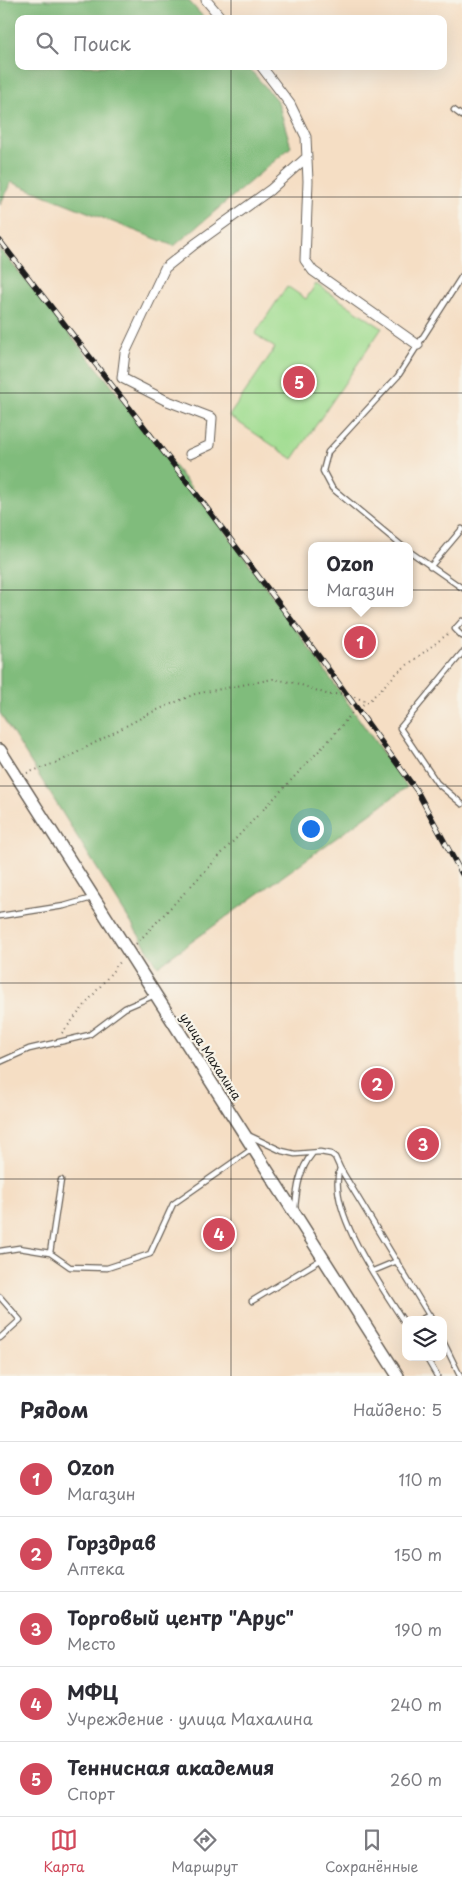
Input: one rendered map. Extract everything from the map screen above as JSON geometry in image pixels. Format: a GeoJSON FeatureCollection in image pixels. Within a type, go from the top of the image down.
{"type":"FeatureCollection","features":[{"type":"Feature","properties":{"kind":"street"},"geometry":{"type":"LineString","coordinates":[[206,0],[219,15]]}},
{"type":"Feature","properties":{"kind":"street"},"geometry":{"type":"LineString","coordinates":[[264,70],[290,104],[306,137],[308,181],[306,260],[313,271],[418,345]]}},
{"type":"Feature","properties":{"kind":"street"},"geometry":{"type":"LineString","coordinates":[[190,454],[210,445],[212,418],[165,400],[122,378],[125,353],[165,268],[270,190],[307,157]]}},
{"type":"Feature","properties":{"kind":"street","name":"улица Махалина"},"geometry":{"type":"LineString","coordinates":[[0,750],[295,1213],[393,1374]]}},
{"type":"Feature","properties":{"kind":"lane"},"geometry":{"type":"LineString","coordinates":[[454,110],[462,116]]}},
{"type":"Feature","properties":{"kind":"lane"},"geometry":{"type":"LineString","coordinates":[[397,542],[332,488],[323,471],[328,452],[398,376],[462,276]]}},
{"type":"Feature","properties":{"kind":"lane"},"geometry":{"type":"LineString","coordinates":[[430,566],[462,529]]}},
{"type":"Feature","properties":{"kind":"lane"},"geometry":{"type":"LineString","coordinates":[[413,553],[462,588]]}},
{"type":"Feature","properties":{"kind":"lane"},"geometry":{"type":"LineString","coordinates":[[462,621],[455,629],[462,636]]}},
{"type":"Feature","properties":{"kind":"lane"},"geometry":{"type":"LineString","coordinates":[[462,653],[400,728],[437,783],[462,804]]}},
{"type":"Feature","properties":{"kind":"lane"},"geometry":{"type":"LineString","coordinates":[[0,916],[64,906],[93,897]]}},
{"type":"Feature","properties":{"kind":"lane"},"geometry":{"type":"LineString","coordinates":[[0,1062],[29,1049],[90,1035],[125,1008],[155,994]]}},
{"type":"Feature","properties":{"kind":"lane"},"geometry":{"type":"LineString","coordinates":[[244,1133],[282,1151],[295,1154],[320,1152],[331,1154],[335,1157],[430,1316]]}},
{"type":"Feature","properties":{"kind":"lane"},"geometry":{"type":"LineString","coordinates":[[0,1251],[19,1248],[50,1253],[70,1266],[106,1268],[150,1254],[173,1204],[254,1148]]}},
{"type":"Feature","properties":{"kind":"lane"},"geometry":{"type":"LineString","coordinates":[[295,1213],[297,1186],[301,1172],[312,1154]]}},
{"type":"Feature","properties":{"kind":"lane"},"geometry":{"type":"LineString","coordinates":[[340,1168],[337,1176],[337,1186],[347,1223],[357,1245],[402,1318]]}},
{"type":"Feature","properties":{"kind":"lane"},"geometry":{"type":"LineString","coordinates":[[50,1253],[61,1180]]}},
{"type":"Feature","properties":{"kind":"lane"},"geometry":{"type":"LineString","coordinates":[[252,1301],[323,1258]]}},
{"type":"Feature","properties":{"kind":"lane"},"geometry":{"type":"LineString","coordinates":[[373,1271],[396,1261]]}},
{"type":"Feature","properties":{"kind":"lane"},"geometry":{"type":"LineString","coordinates":[[0,1297],[20,1320],[0,1338]]}},
{"type":"Feature","properties":{"kind":"lane"},"geometry":{"type":"LineString","coordinates":[[447,1349],[460,1376]]}},
{"type":"Feature","properties":{"kind":"lane"},"geometry":{"type":"LineString","coordinates":[[428,1361],[437,1376]]}},
{"type":"Feature","properties":{"kind":"path"},"geometry":{"type":"LineString","coordinates":[[52,1044],[68,1027],[128,952],[332,737],[356,708],[368,702],[398,672],[427,648],[455,629]]}},
{"type":"Feature","properties":{"kind":"path"},"geometry":{"type":"LineString","coordinates":[[16,776],[61,761],[150,712],[195,694],[273,678],[296,683],[329,695],[344,693],[368,702]]}},
{"type":"Feature","properties":{"kind":"green space"},"geometry":{"type":"Polygon","coordinates":[[[0,0],[188,0],[201,15],[15,15],[15,70],[250,70],[278,102],[291,147],[174,246],[11,182],[0,205],[0,0]]]}},
{"type":"Feature","properties":{"kind":"green space"},"geometry":{"type":"Polygon","coordinates":[[[0,249],[104,376],[242,553],[407,787],[158,966],[0,713],[0,249]]]}},
{"type":"Feature","properties":{"kind":"green space"},"geometry":{"type":"Polygon","coordinates":[[[316,284],[382,328],[293,459],[229,416],[275,348],[255,334],[287,286],[306,299],[316,284]]]}},
{"type":"Feature","properties":{"kind":"railway"},"geometry":{"type":"LineString","coordinates":[[0,241],[197,495],[326,666],[417,791],[462,874]]}},
{"type":"Feature","properties":{"kind":"place","name":"Теннисная академия"},"geometry":{"type":"Point","coordinates":[299,382]}},
{"type":"Feature","properties":{"kind":"place","name":"Ozon"},"geometry":{"type":"Point","coordinates":[360,642]}},
{"type":"Feature","properties":{"kind":"place","name":"Горздрав"},"geometry":{"type":"Point","coordinates":[377,1084]}},
{"type":"Feature","properties":{"kind":"place","name":"Торговый центр \"Арус\""},"geometry":{"type":"Point","coordinates":[423,1144]}},
{"type":"Feature","properties":{"kind":"place","name":"МФЦ"},"geometry":{"type":"Point","coordinates":[219,1234]}}]}
